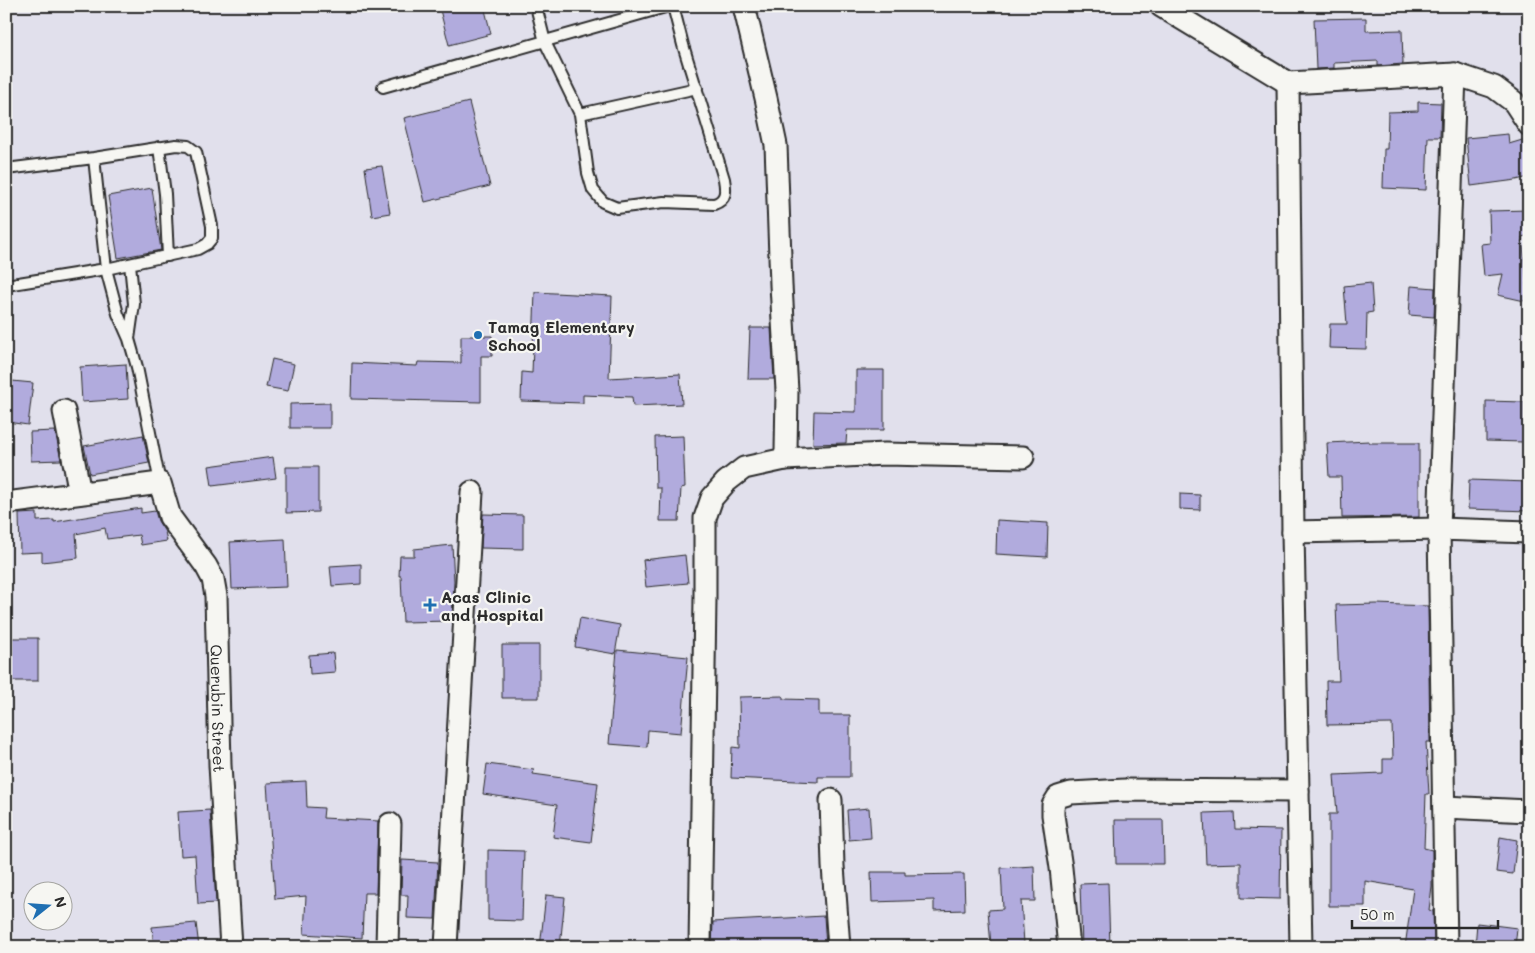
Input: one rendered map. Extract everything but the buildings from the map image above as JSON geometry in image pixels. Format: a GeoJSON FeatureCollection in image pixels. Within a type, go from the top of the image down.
{"type":"FeatureCollection","features":[{"type":"Feature","properties":{"kind":"street"},"geometry":{"type":"LineString","coordinates":[[744,6],[776,145],[787,391],[785,459]]}},
{"type":"Feature","properties":{"kind":"street"},"geometry":{"type":"LineString","coordinates":[[1162,6],[1288,83],[1455,74],[1494,87],[1514,102],[1529,125]]}},
{"type":"Feature","properties":{"kind":"street"},"geometry":{"type":"LineString","coordinates":[[1446,947],[1439,529],[1455,74]]}},
{"type":"Feature","properties":{"kind":"street"},"geometry":{"type":"LineString","coordinates":[[1288,83],[1292,532],[1301,947]]}},
{"type":"Feature","properties":{"kind":"street"},"geometry":{"type":"LineString","coordinates":[[64,411],[80,493]]}},
{"type":"Feature","properties":{"kind":"street"},"geometry":{"type":"LineString","coordinates":[[700,947],[706,598],[705,518],[712,498],[726,482],[744,468],[785,459],[885,454],[1023,457]]}},
{"type":"Feature","properties":{"kind":"street"},"geometry":{"type":"LineString","coordinates":[[14,502],[160,483]]}},
{"type":"Feature","properties":{"kind":"street","name":"Querubin Street"},"geometry":{"type":"LineString","coordinates":[[160,483],[170,516],[206,566],[213,579],[216,596],[220,765],[231,947]]}},
{"type":"Feature","properties":{"kind":"street"},"geometry":{"type":"LineString","coordinates":[[446,947],[472,492]]}},
{"type":"Feature","properties":{"kind":"street"},"geometry":{"type":"LineString","coordinates":[[1292,532],[1439,529],[1529,532]]}},
{"type":"Feature","properties":{"kind":"street"},"geometry":{"type":"LineString","coordinates":[[1069,947],[1061,868],[1053,815],[1053,805],[1058,797],[1071,793],[1125,790],[1298,791]]}},
{"type":"Feature","properties":{"kind":"street"},"geometry":{"type":"LineString","coordinates":[[831,800],[833,866],[839,947]]}},
{"type":"Feature","properties":{"kind":"street"},"geometry":{"type":"LineString","coordinates":[[1444,807],[1529,811]]}},
{"type":"Feature","properties":{"kind":"street"},"geometry":{"type":"LineString","coordinates":[[387,947],[390,824]]}},
{"type":"Feature","properties":{"kind":"lane"},"geometry":{"type":"LineString","coordinates":[[383,87],[545,42],[671,6],[712,135],[726,189],[724,197],[720,202],[714,204],[664,202],[618,208],[603,202],[593,190],[588,173],[580,114],[545,42],[536,6]]}},
{"type":"Feature","properties":{"kind":"lane"},"geometry":{"type":"LineString","coordinates":[[580,114],[697,88]]}},
{"type":"Feature","properties":{"kind":"lane"},"geometry":{"type":"LineString","coordinates":[[6,169],[94,158],[159,147],[188,146],[196,152],[212,226],[212,238],[208,244],[198,249],[106,269],[6,285]]}},
{"type":"Feature","properties":{"kind":"lane"},"geometry":{"type":"LineString","coordinates":[[159,147],[165,194],[168,256]]}},
{"type":"Feature","properties":{"kind":"lane"},"geometry":{"type":"LineString","coordinates":[[94,158],[106,269],[118,314],[138,367],[160,483]]}},
{"type":"Feature","properties":{"kind":"lane"},"geometry":{"type":"LineString","coordinates":[[128,339],[134,304],[130,264]]}},
{"type":"Feature","properties":{"kind":"place","name":"Tamag Elementary School"},"geometry":{"type":"Point","coordinates":[478,335]}},
{"type":"Feature","properties":{"kind":"place","name":"Acas Clinic and Hospital"},"geometry":{"type":"Point","coordinates":[430,605]}}]}
